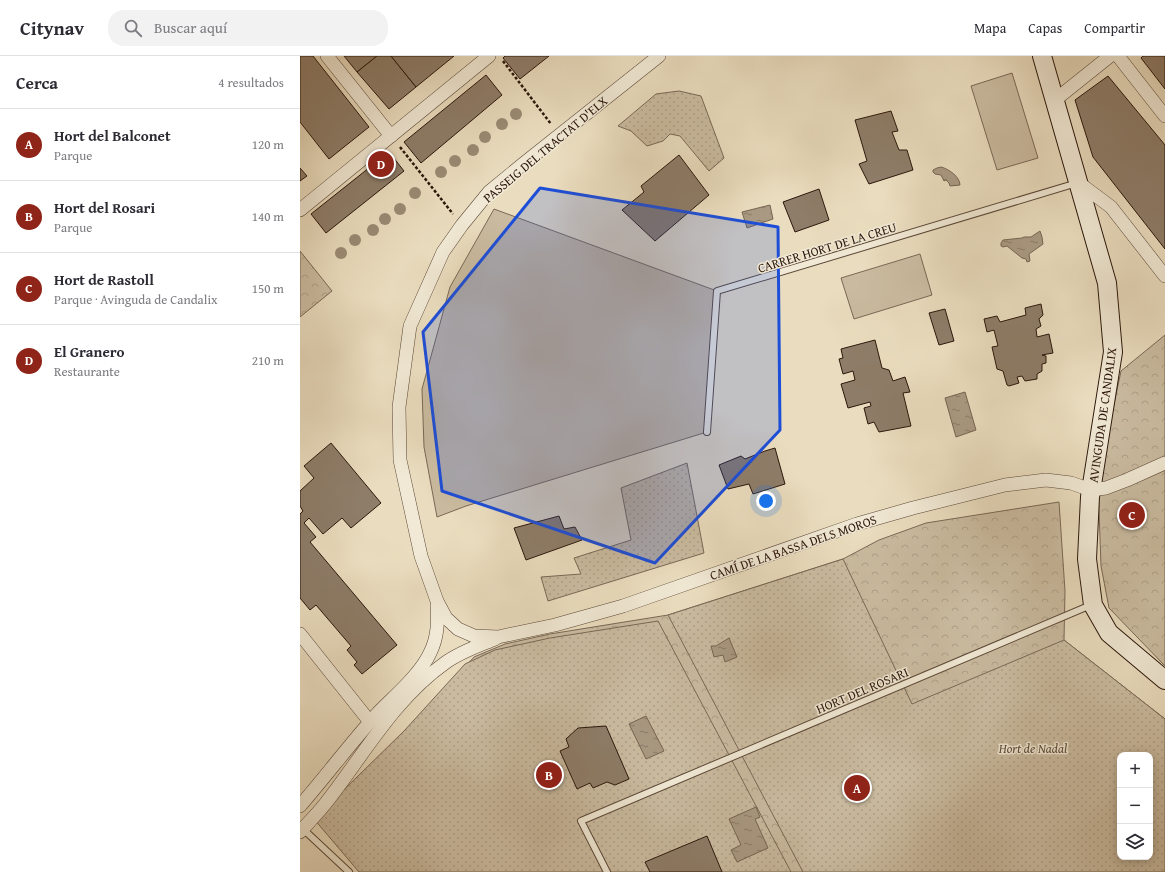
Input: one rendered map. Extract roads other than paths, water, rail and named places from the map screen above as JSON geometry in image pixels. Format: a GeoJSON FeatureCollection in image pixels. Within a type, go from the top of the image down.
{"type":"FeatureCollection","features":[{"type":"Feature","properties":{"kind":"main road","name":"AVINGUDA DE CANDALIX"},"geometry":{"type":"LineString","coordinates":[[1042,56],[1107,282],[1114,352],[1090,497],[1087,559],[1093,605],[1109,633],[1165,680]]}},
{"type":"Feature","properties":{"kind":"street"},"geometry":{"type":"LineString","coordinates":[[327,56],[391,136]]}},
{"type":"Feature","properties":{"kind":"street"},"geometry":{"type":"LineString","coordinates":[[300,210],[490,56]]}},
{"type":"Feature","properties":{"kind":"street","name":"PASSEIG DEL TRACTAT D'ELX"},"geometry":{"type":"LineString","coordinates":[[437,601],[421,556],[400,460],[399,407],[410,326],[443,252],[462,225],[489,192],[659,56]]}},
{"type":"Feature","properties":{"kind":"street"},"geometry":{"type":"LineString","coordinates":[[1055,100],[1110,56]]}},
{"type":"Feature","properties":{"kind":"street"},"geometry":{"type":"LineString","coordinates":[[1118,56],[1165,116]]}},
{"type":"Feature","properties":{"kind":"street"},"geometry":{"type":"LineString","coordinates":[[1079,183],[1111,207],[1165,276]]}},
{"type":"Feature","properties":{"kind":"street"},"geometry":{"type":"LineString","coordinates":[[1091,490],[1106,488],[1165,463]]}},
{"type":"Feature","properties":{"kind":"street","name":"CAMÍ DE LA BASSA DELS MOROS"},"geometry":{"type":"LineString","coordinates":[[301,830],[324,805],[393,712],[428,676],[446,662],[498,637],[555,625],[602,612],[857,524],[913,508],[1005,485],[1046,480],[1071,483],[1091,490]]}},
{"type":"Feature","properties":{"kind":"street"},"geometry":{"type":"LineString","coordinates":[[300,806],[370,722],[422,666],[430,653],[435,638],[438,624],[437,601]]}},
{"type":"Feature","properties":{"kind":"street","name":"CAMÍ DE LA BASSA DELS MOROS"},"geometry":{"type":"LineString","coordinates":[[437,601],[446,618],[458,629],[474,636],[498,637]]}},
{"type":"Feature","properties":{"kind":"street"},"geometry":{"type":"LineString","coordinates":[[300,634],[370,722]]}},
{"type":"Feature","properties":{"kind":"lane","name":"CARRER HORT DE LA CREU"},"geometry":{"type":"LineString","coordinates":[[707,432],[717,291],[1079,183]]}},
{"type":"Feature","properties":{"kind":"lane","name":"HORT DEL ROSARI"},"geometry":{"type":"LineString","coordinates":[[607,872],[581,821],[1093,605]]}},
{"type":"Feature","properties":{"kind":"lane"},"geometry":{"type":"LineString","coordinates":[[301,830],[348,872]]}},
{"type":"Feature","properties":{"kind":"water"},"geometry":{"type":"Polygon","coordinates":[[[941,167],[954,174],[960,182],[960,185],[950,186],[946,180],[944,181],[941,175],[933,172],[933,170],[941,167]]]}},
{"type":"Feature","properties":{"kind":"water"},"geometry":{"type":"Polygon","coordinates":[[[770,205],[773,219],[747,228],[742,212],[770,205]]]}},
{"type":"Feature","properties":{"kind":"water"},"geometry":{"type":"Polygon","coordinates":[[[1040,231],[1043,244],[1029,254],[1030,261],[1027,262],[1026,259],[1022,258],[1007,246],[1001,246],[1003,240],[1031,237],[1040,231]]]}},
{"type":"Feature","properties":{"kind":"water"},"geometry":{"type":"Polygon","coordinates":[[[965,392],[976,430],[956,437],[945,398],[965,392]]]}},
{"type":"Feature","properties":{"kind":"water"},"geometry":{"type":"Polygon","coordinates":[[[729,638],[737,657],[725,662],[723,655],[714,657],[711,646],[716,646],[729,638]]]}},
{"type":"Feature","properties":{"kind":"water"},"geometry":{"type":"Polygon","coordinates":[[[646,716],[664,751],[646,759],[629,724],[646,716]]]}},
{"type":"Feature","properties":{"kind":"water"},"geometry":{"type":"Polygon","coordinates":[[[756,807],[760,817],[755,819],[768,848],[737,862],[731,850],[741,845],[729,819],[756,807]]]}},
{"type":"Feature","properties":{"kind":"place","name":"El Granero"},"geometry":{"type":"Point","coordinates":[381,164]}},
{"type":"Feature","properties":{"kind":"place","name":"Hort de Rastoll"},"geometry":{"type":"Point","coordinates":[1132,515]}},
{"type":"Feature","properties":{"kind":"place","name":"Hort del Rosari"},"geometry":{"type":"Point","coordinates":[549,775]}},
{"type":"Feature","properties":{"kind":"place","name":"Hort del Balconet"},"geometry":{"type":"Point","coordinates":[857,788]}},
{"type":"Feature","properties":{"kind":"park label","name":"Hort de Nadal"},"geometry":{"type":"Point","coordinates":[1033,748]}}]}
